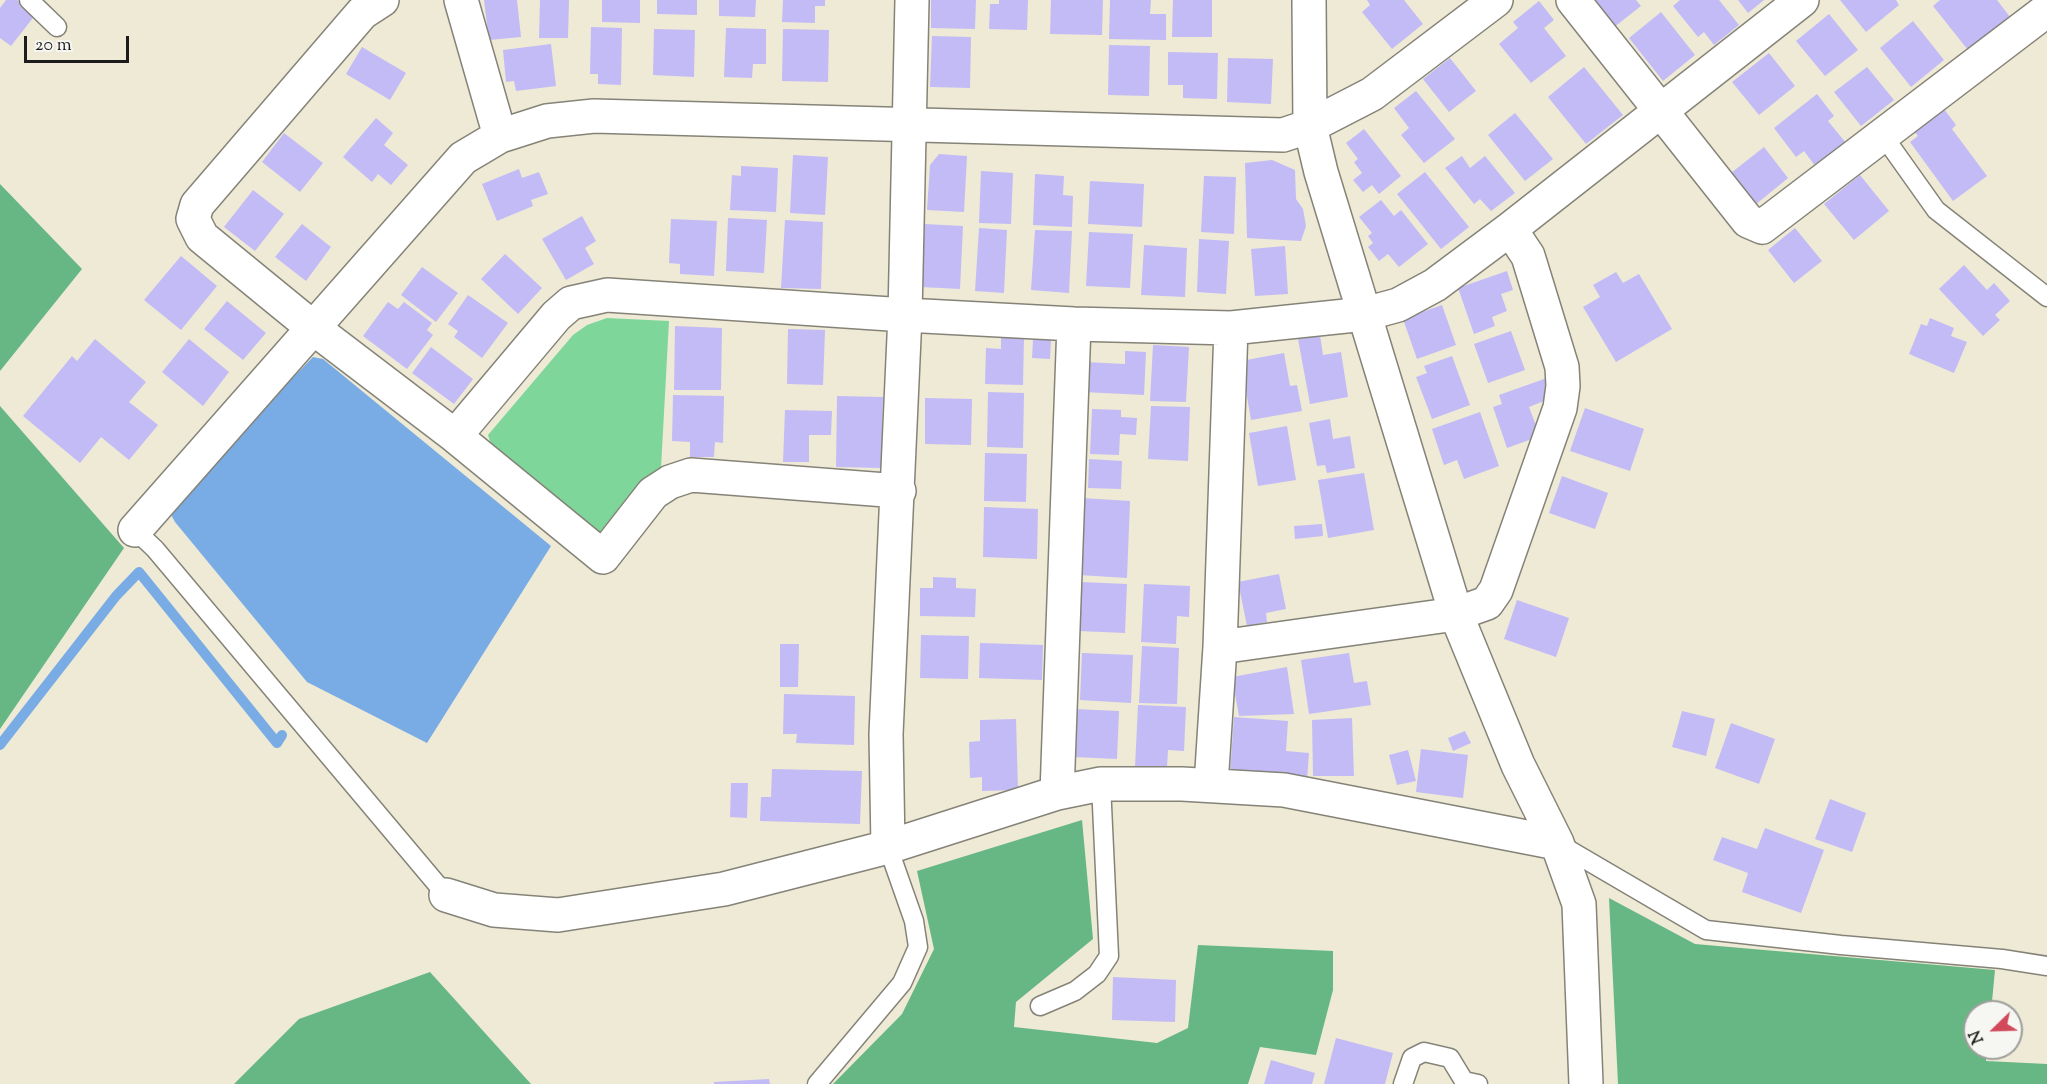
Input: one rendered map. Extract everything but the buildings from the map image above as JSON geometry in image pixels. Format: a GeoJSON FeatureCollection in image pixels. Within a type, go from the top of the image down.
{"type":"FeatureCollection","features":[{"type":"Feature","properties":{"kind":"street"},"geometry":{"type":"LineString","coordinates":[[382,0],[362,13],[197,205],[193,219],[202,237],[312,327],[455,436],[603,557],[653,493],[670,482],[691,475],[899,491]]}},
{"type":"Feature","properties":{"kind":"street"},"geometry":{"type":"LineString","coordinates":[[461,0],[500,136]]}},
{"type":"Feature","properties":{"kind":"street"},"geometry":{"type":"LineString","coordinates":[[888,848],[886,734],[899,491],[912,0]]}},
{"type":"Feature","properties":{"kind":"street"},"geometry":{"type":"LineString","coordinates":[[1309,0],[1310,126],[1321,172],[1456,614],[1518,765],[1557,843],[1579,904],[1586,1084]]}},
{"type":"Feature","properties":{"kind":"street"},"geometry":{"type":"LineString","coordinates":[[135,530],[463,158],[500,136],[547,121],[594,116],[1283,135],[1310,126],[1372,94],[1496,0]]}},
{"type":"Feature","properties":{"kind":"street"},"geometry":{"type":"LineString","coordinates":[[1573,0],[1658,111],[1748,221],[1762,227],[2047,10]]}},
{"type":"Feature","properties":{"kind":"street"},"geometry":{"type":"LineString","coordinates":[[455,436],[556,316],[571,303],[607,295],[1074,324],[1231,328],[1365,314],[1398,304],[1435,285],[1510,229],[1802,0]]}},
{"type":"Feature","properties":{"kind":"street"},"geometry":{"type":"LineString","coordinates":[[1220,648],[1456,614],[1487,603],[1496,590],[1560,408],[1563,386],[1562,366],[1528,256],[1510,229]]}},
{"type":"Feature","properties":{"kind":"street"},"geometry":{"type":"LineString","coordinates":[[1057,793],[1074,324]]}},
{"type":"Feature","properties":{"kind":"street"},"geometry":{"type":"LineString","coordinates":[[1210,785],[1220,648],[1231,328]]}},
{"type":"Feature","properties":{"kind":"street"},"geometry":{"type":"LineString","coordinates":[[446,895],[494,910],[558,915],[724,889],[888,848],[1057,793],[1101,784],[1210,785],[1284,790],[1557,843]]}},
{"type":"Feature","properties":{"kind":"lane"},"geometry":{"type":"LineString","coordinates":[[29,0],[57,27]]}},
{"type":"Feature","properties":{"kind":"lane"},"geometry":{"type":"LineString","coordinates":[[1882,134],[1936,210],[2047,297]]}},
{"type":"Feature","properties":{"kind":"lane"},"geometry":{"type":"LineString","coordinates":[[135,530],[155,549],[446,895]]}},
{"type":"Feature","properties":{"kind":"lane"},"geometry":{"type":"LineString","coordinates":[[1040,1006],[1076,991],[1097,974],[1108,956],[1101,784]]}},
{"type":"Feature","properties":{"kind":"lane"},"geometry":{"type":"LineString","coordinates":[[1557,843],[1706,930],[2002,959],[2047,966]]}},
{"type":"Feature","properties":{"kind":"lane"},"geometry":{"type":"LineString","coordinates":[[817,1084],[902,982],[918,947],[914,921],[888,848]]}},
{"type":"Feature","properties":{"kind":"lane"},"geometry":{"type":"LineString","coordinates":[[1403,1084],[1412,1058],[1424,1052],[1450,1058],[1468,1083]]}},
{"type":"Feature","properties":{"kind":"green space"},"geometry":{"type":"Polygon","coordinates":[[[0,184],[82,269],[0,371],[0,184]]]}},
{"type":"Feature","properties":{"kind":"green space"},"geometry":{"type":"Polygon","coordinates":[[[607,318],[669,321],[661,468],[649,475],[603,531],[590,532],[492,448],[488,435],[573,335],[587,325],[607,318]]]}},
{"type":"Feature","properties":{"kind":"green space"},"geometry":{"type":"Polygon","coordinates":[[[0,406],[124,548],[0,729],[0,406]]]}},
{"type":"Feature","properties":{"kind":"green space"},"geometry":{"type":"Polygon","coordinates":[[[1082,820],[1093,939],[1016,1002],[1014,1027],[1157,1043],[1188,1028],[1198,945],[1333,951],[1333,990],[1316,1055],[1260,1047],[1248,1084],[833,1084],[902,1014],[934,949],[917,871],[1082,820]]]}},
{"type":"Feature","properties":{"kind":"green space"},"geometry":{"type":"Polygon","coordinates":[[[1609,898],[1695,944],[1995,970],[1992,1000],[1963,1000],[1963,1060],[2047,1064],[2047,1084],[1618,1084],[1609,898]]]}},
{"type":"Feature","properties":{"kind":"green space"},"geometry":{"type":"Polygon","coordinates":[[[430,972],[531,1084],[234,1084],[299,1019],[430,972]]]}},
{"type":"Feature","properties":{"kind":"water"},"geometry":{"type":"Polygon","coordinates":[[[313,357],[323,359],[551,546],[427,743],[307,682],[175,522],[167,507],[313,357]]]}},
{"type":"Feature","properties":{"kind":"waterway"},"geometry":{"type":"LineString","coordinates":[[0,745],[116,596],[139,572],[277,743],[282,735]]}}]}
